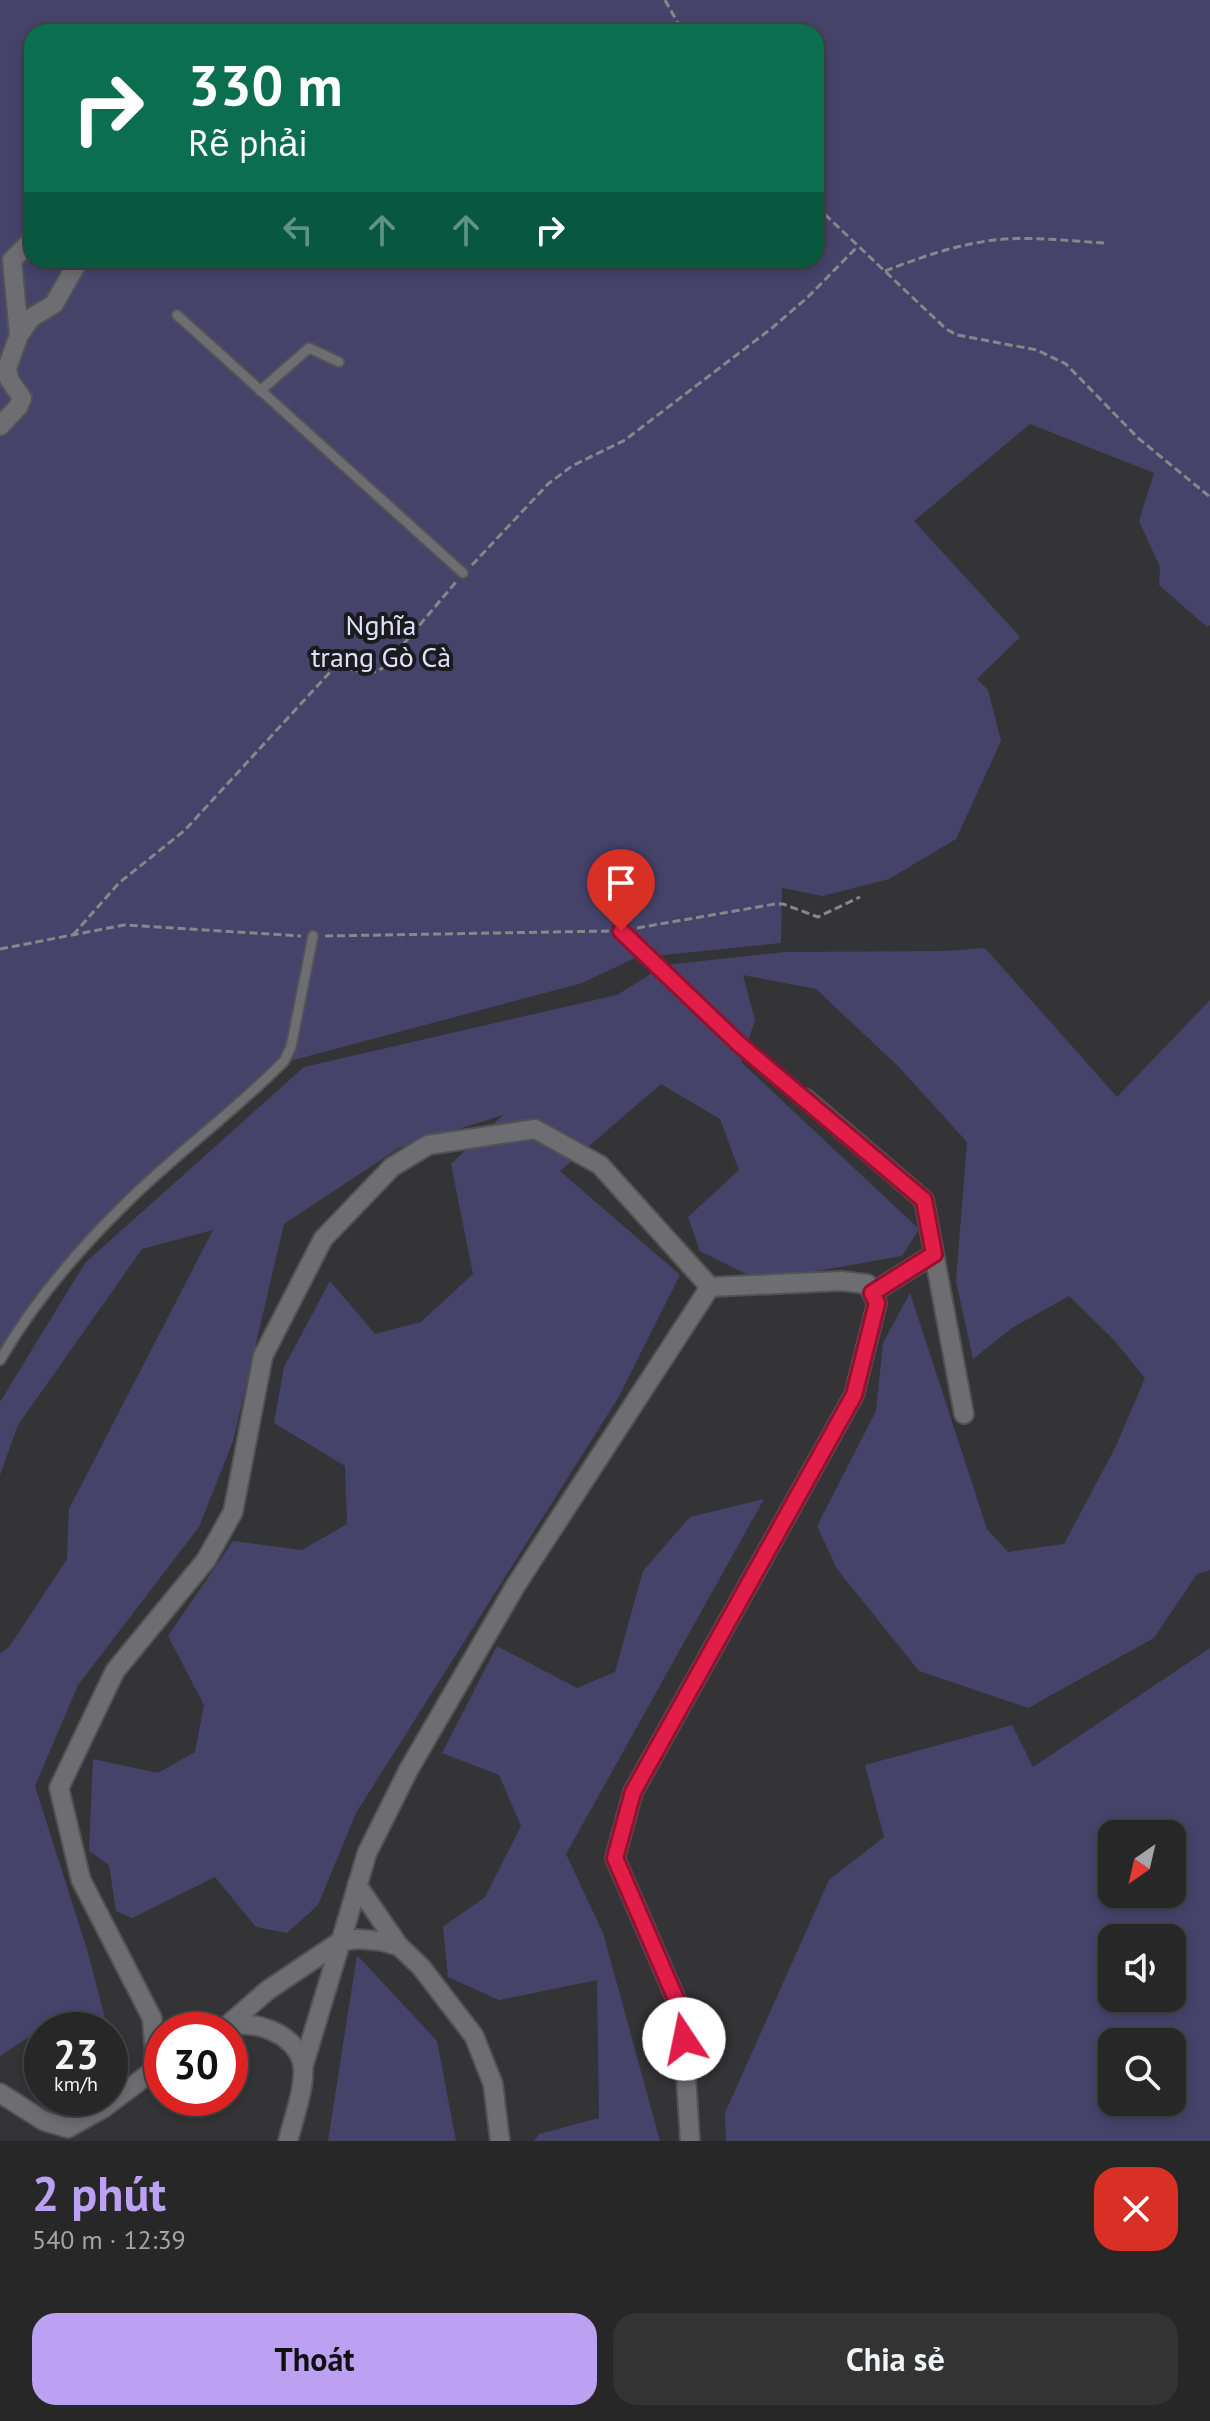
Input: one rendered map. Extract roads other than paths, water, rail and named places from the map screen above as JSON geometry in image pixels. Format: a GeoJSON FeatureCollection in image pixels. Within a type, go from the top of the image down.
{"type":"FeatureCollection","features":[{"type":"Feature","properties":{"kind":"street"},"geometry":{"type":"LineString","coordinates":[[19,335],[12,260],[24,248]]}},
{"type":"Feature","properties":{"kind":"street"},"geometry":{"type":"LineString","coordinates":[[0,426],[18,407],[22,398],[9,379],[7,368],[19,335],[31,318],[54,304],[74,268]]}},
{"type":"Feature","properties":{"kind":"street"},"geometry":{"type":"LineString","coordinates":[[805,1098],[924,1200],[964,1414]]}},
{"type":"Feature","properties":{"kind":"street"},"geometry":{"type":"LineString","coordinates":[[149,2012],[81,1880],[59,1788],[115,1671],[206,1560],[233,1512],[263,1356],[323,1239],[392,1167],[428,1145],[535,1129],[600,1165],[710,1287]]}},
{"type":"Feature","properties":{"kind":"street"},"geometry":{"type":"LineString","coordinates":[[872,1293],[934,1254]]}},
{"type":"Feature","properties":{"kind":"street"},"geometry":{"type":"LineString","coordinates":[[690,2141],[682,2013],[615,1858],[633,1792],[854,1395],[877,1303],[867,1284],[841,1281],[710,1287]]}},
{"type":"Feature","properties":{"kind":"street"},"geometry":{"type":"LineString","coordinates":[[288,2141],[303,2067],[357,1885],[386,1811],[509,1598],[710,1287]]}},
{"type":"Feature","properties":{"kind":"street"},"geometry":{"type":"LineString","coordinates":[[357,1885],[399,1946],[421,1967],[474,2036],[493,2084],[500,2141]]}},
{"type":"Feature","properties":{"kind":"street"},"geometry":{"type":"LineString","coordinates":[[241,2012],[268,1990],[341,1941],[369,1940],[399,1946]]}},
{"type":"Feature","properties":{"kind":"street"},"geometry":{"type":"LineString","coordinates":[[248,2024],[288,2040],[299,2054],[303,2067]]}},
{"type":"Feature","properties":{"kind":"street"},"geometry":{"type":"LineString","coordinates":[[0,2093],[65,2134],[144,2077]]}},
{"type":"Feature","properties":{"kind":"lane"},"geometry":{"type":"LineString","coordinates":[[177,315],[463,573]]}},
{"type":"Feature","properties":{"kind":"lane"},"geometry":{"type":"LineString","coordinates":[[260,391],[309,348],[339,362]]}},
{"type":"Feature","properties":{"kind":"lane"},"geometry":{"type":"LineString","coordinates":[[621,931],[739,1044],[805,1098]]}},
{"type":"Feature","properties":{"kind":"lane"},"geometry":{"type":"LineString","coordinates":[[0,1360],[37,1305],[126,1203],[284,1061],[291,1047],[313,936]]}},
{"type":"Feature","properties":{"kind":"park label","name":"Nghĩa trang Gò Cà"},"geometry":{"type":"Point","coordinates":[381,641]}}]}
